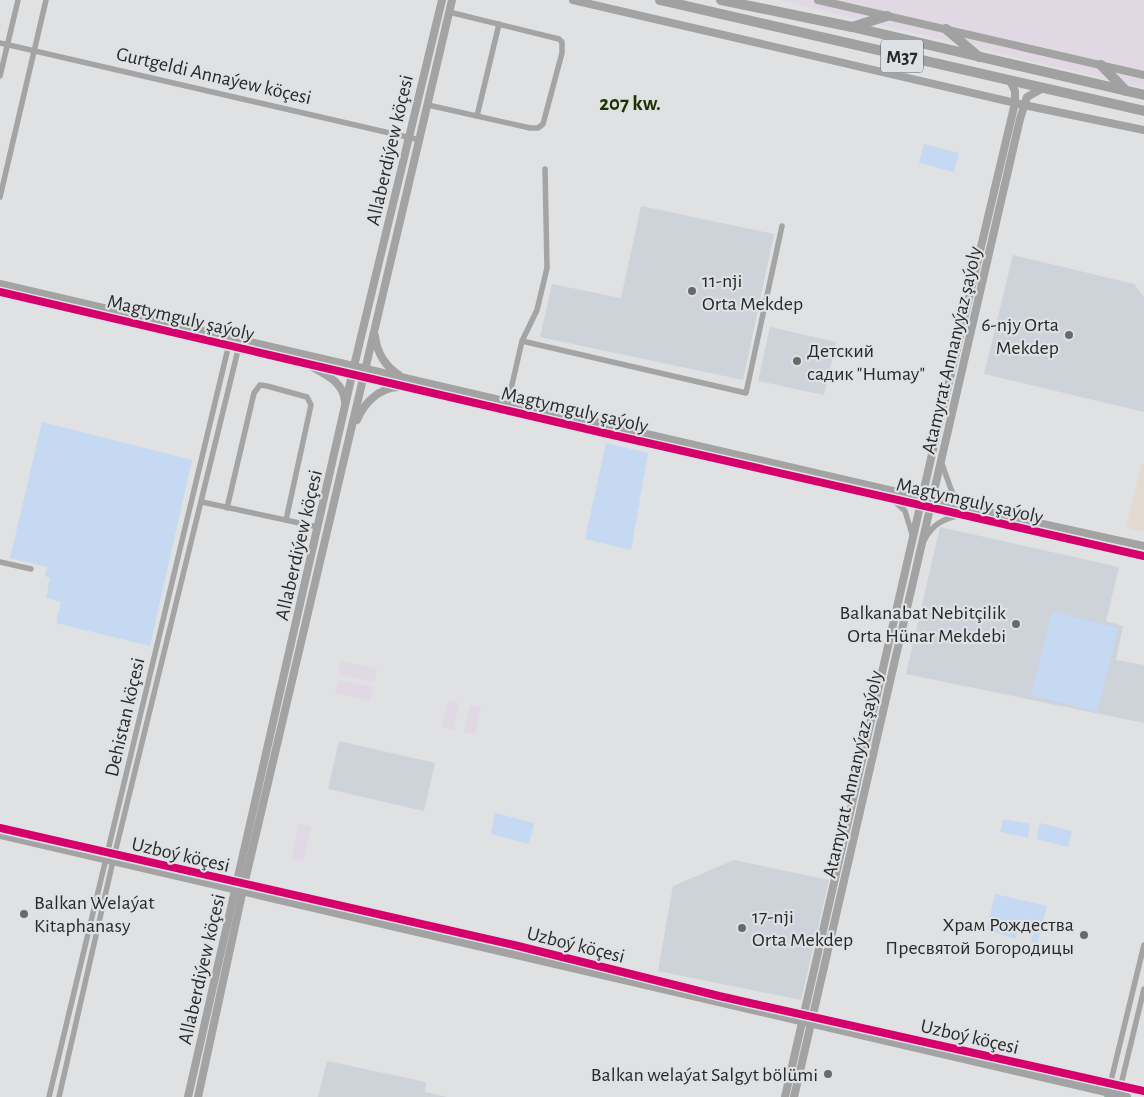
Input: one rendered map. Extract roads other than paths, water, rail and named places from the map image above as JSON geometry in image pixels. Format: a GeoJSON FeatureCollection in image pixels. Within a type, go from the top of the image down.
{"type":"FeatureCollection","features":[{"type":"Feature","properties":{"kind":"highway","name":"M37"},"geometry":{"type":"LineString","coordinates":[[660,0],[1144,111]]}},
{"type":"Feature","properties":{"kind":"highway","name":"M37"},"geometry":{"type":"LineString","coordinates":[[722,0],[852,27],[1144,95]]}},
{"type":"Feature","properties":{"kind":"highway"},"geometry":{"type":"LineString","coordinates":[[852,27],[887,16]]}},
{"type":"Feature","properties":{"kind":"highway"},"geometry":{"type":"LineString","coordinates":[[946,28],[979,58]]}},
{"type":"Feature","properties":{"kind":"highway"},"geometry":{"type":"LineString","coordinates":[[1101,65],[1127,91]]}},
{"type":"Feature","properties":{"kind":"street"},"geometry":{"type":"LineString","coordinates":[[0,76],[18,0]]}},
{"type":"Feature","properties":{"kind":"street"},"geometry":{"type":"LineString","coordinates":[[0,198],[46,0]]}},
{"type":"Feature","properties":{"kind":"street","name":"Allaberdiýew köçesi"},"geometry":{"type":"LineString","coordinates":[[198,1097],[240,888],[318,527],[442,0]]}},
{"type":"Feature","properties":{"kind":"street","name":"Allaberdiýew köçesi"},"geometry":{"type":"LineString","coordinates":[[188,1097],[350,441],[452,0]]}},
{"type":"Feature","properties":{"kind":"street"},"geometry":{"type":"LineString","coordinates":[[573,0],[1015,103],[1144,130]]}},
{"type":"Feature","properties":{"kind":"street"},"geometry":{"type":"LineString","coordinates":[[818,0],[1144,75]]}},
{"type":"Feature","properties":{"kind":"street"},"geometry":{"type":"LineString","coordinates":[[428,106],[530,128],[538,128],[544,124],[562,53],[562,42],[558,39],[449,12]]}},
{"type":"Feature","properties":{"kind":"street"},"geometry":{"type":"LineString","coordinates":[[477,116],[499,24]]}},
{"type":"Feature","properties":{"kind":"street","name":"Gurtgeldi Annaýew köçesi"},"geometry":{"type":"LineString","coordinates":[[0,43],[420,140]]}},
{"type":"Feature","properties":{"kind":"street","name":"Atamyrat Annanyýaz şaýoly"},"geometry":{"type":"LineString","coordinates":[[785,1097],[912,539],[1015,103],[1016,94],[1010,81]]}},
{"type":"Feature","properties":{"kind":"street"},"geometry":{"type":"LineString","coordinates":[[1024,105],[1027,96],[1043,88]]}},
{"type":"Feature","properties":{"kind":"street","name":"Atamyrat Annanyýaz şaýoly"},"geometry":{"type":"LineString","coordinates":[[794,1097],[934,500],[1024,105]]}},
{"type":"Feature","properties":{"kind":"street"},"geometry":{"type":"LineString","coordinates":[[508,402],[522,341],[537,310],[546,268],[545,169]]}},
{"type":"Feature","properties":{"kind":"street"},"geometry":{"type":"LineString","coordinates":[[522,341],[746,393],[782,226]]}},
{"type":"Feature","properties":{"kind":"street","name":"Magtymguly şaýoly"},"geometry":{"type":"LineString","coordinates":[[0,284],[354,370],[364,377],[892,499],[921,502],[934,500],[1144,546]]}},
{"type":"Feature","properties":{"kind":"street","name":"Magtymguly şaýoly"},"geometry":{"type":"LineString","coordinates":[[0,292],[299,361],[354,370],[366,368],[921,502],[931,509],[1144,556]]}},
{"type":"Feature","properties":{"kind":"street"},"geometry":{"type":"LineString","coordinates":[[374,333],[376,345],[383,361],[403,378]]}},
{"type":"Feature","properties":{"kind":"street","name":"Dehistan köçesi"},"geometry":{"type":"LineString","coordinates":[[59,1097],[111,857],[229,344]]}},
{"type":"Feature","properties":{"kind":"street","name":"Dehistan köçesi"},"geometry":{"type":"LineString","coordinates":[[49,1097],[202,502],[239,346]]}},
{"type":"Feature","properties":{"kind":"street"},"geometry":{"type":"LineString","coordinates":[[299,361],[334,380],[344,394],[345,408]]}},
{"type":"Feature","properties":{"kind":"street"},"geometry":{"type":"LineString","coordinates":[[227,508],[254,392],[260,386],[267,386],[307,397],[311,405],[286,520]]}},
{"type":"Feature","properties":{"kind":"street"},"geometry":{"type":"LineString","coordinates":[[350,441],[358,417],[379,392],[387,388],[411,387]]}},
{"type":"Feature","properties":{"kind":"street"},"geometry":{"type":"LineString","coordinates":[[942,464],[952,492],[964,507]]}},
{"type":"Feature","properties":{"kind":"street"},"geometry":{"type":"LineString","coordinates":[[892,499],[905,511],[912,528],[912,539]]}},
{"type":"Feature","properties":{"kind":"street"},"geometry":{"type":"LineString","coordinates":[[202,502],[318,527]]}},
{"type":"Feature","properties":{"kind":"street"},"geometry":{"type":"LineString","coordinates":[[923,544],[931,528],[938,522],[960,515]]}},
{"type":"Feature","properties":{"kind":"street"},"geometry":{"type":"LineString","coordinates":[[0,562],[31,569]]}},
{"type":"Feature","properties":{"kind":"street","name":"Uzboý köçesi"},"geometry":{"type":"LineString","coordinates":[[0,828],[240,888],[514,945],[803,1019],[1144,1092]]}},
{"type":"Feature","properties":{"kind":"street","name":"Uzboý köçesi"},"geometry":{"type":"LineString","coordinates":[[0,835],[111,857]]}},
{"type":"Feature","properties":{"kind":"street"},"geometry":{"type":"LineString","coordinates":[[1107,1095],[1144,945]]}},
{"type":"Feature","properties":{"kind":"street"},"geometry":{"type":"LineString","coordinates":[[1121,1096],[1120,1086],[1144,989]]}},
{"type":"Feature","properties":{"kind":"street","name":"Uzboý köçesi"},"geometry":{"type":"LineString","coordinates":[[812,1021],[1107,1095],[1121,1096]]}},
{"type":"Feature","properties":{"kind":"place","name":"11-nji Orta Mekdep"},"geometry":{"type":"Point","coordinates":[692,291]}},
{"type":"Feature","properties":{"kind":"place","name":"6-njy Orta Mekdep"},"geometry":{"type":"Point","coordinates":[1069,335]}},
{"type":"Feature","properties":{"kind":"place","name":"Детский садик \"Humay\""},"geometry":{"type":"Point","coordinates":[797,361]}},
{"type":"Feature","properties":{"kind":"place","name":"Balkanabat Nebitçilik Orta Hünar Mekdebi"},"geometry":{"type":"Point","coordinates":[1016,624]}},
{"type":"Feature","properties":{"kind":"place","name":"Balkan Welaýat Kitaphanasy"},"geometry":{"type":"Point","coordinates":[24,914]}},
{"type":"Feature","properties":{"kind":"place","name":"17-nji Orta Mekdep"},"geometry":{"type":"Point","coordinates":[742,928]}},
{"type":"Feature","properties":{"kind":"place","name":"Храм Рождества Пресвятой Богородицы"},"geometry":{"type":"Point","coordinates":[1084,935]}},
{"type":"Feature","properties":{"kind":"place","name":"Balkan welaýat Salgyt bölümi"},"geometry":{"type":"Point","coordinates":[828,1074]}},
{"type":"Feature","properties":{"kind":"district","name":"207 kw."},"geometry":{"type":"Point","coordinates":[630,103]}}]}
